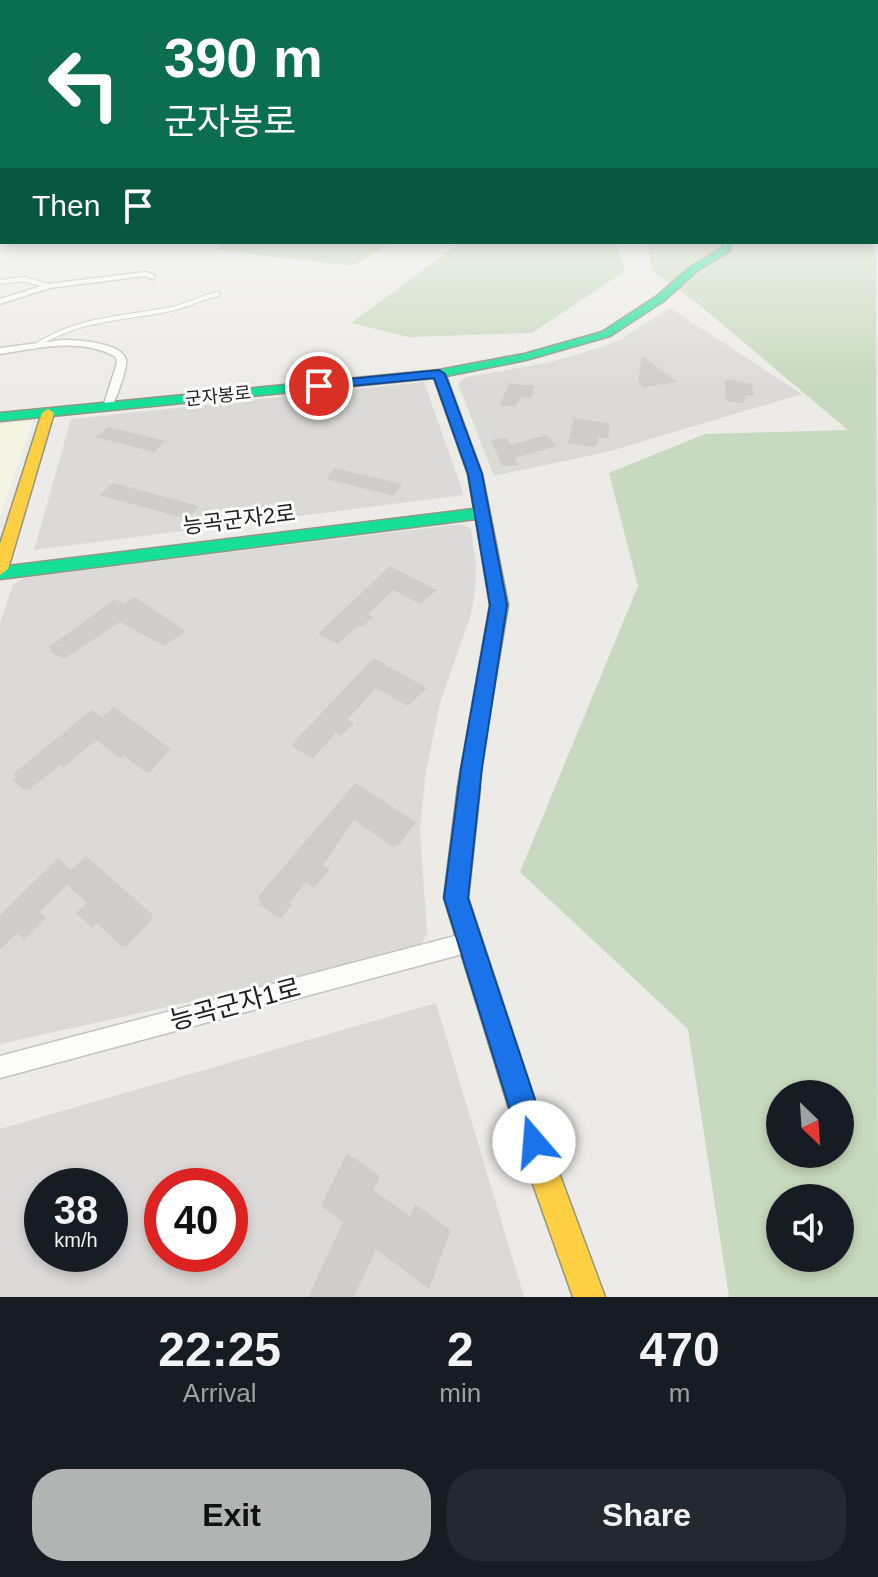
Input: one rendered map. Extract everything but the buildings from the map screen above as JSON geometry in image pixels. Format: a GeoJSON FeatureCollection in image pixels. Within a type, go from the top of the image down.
{"type":"FeatureCollection","features":[{"type":"Feature","properties":{"kind":"street","name":"군자봉로"},"geometry":{"type":"LineString","coordinates":[[0,417],[439,374],[526,357],[606,334],[661,298],[699,266]]}},
{"type":"Feature","properties":{"kind":"street"},"geometry":{"type":"LineString","coordinates":[[0,302],[48,286],[146,274],[151,277]]}},
{"type":"Feature","properties":{"kind":"street"},"geometry":{"type":"LineString","coordinates":[[0,351],[102,344],[120,356],[122,363],[108,407]]}},
{"type":"Feature","properties":{"kind":"street"},"geometry":{"type":"LineString","coordinates":[[439,374],[475,474],[499,605],[471,768],[456,898],[543,1170],[589,1297]]}},
{"type":"Feature","properties":{"kind":"street"},"geometry":{"type":"LineString","coordinates":[[0,571],[48,413]]}},
{"type":"Feature","properties":{"kind":"street","name":"능곡군자2로"},"geometry":{"type":"LineString","coordinates":[[0,571],[484,513]]}},
{"type":"Feature","properties":{"kind":"street","name":"능곡군자1로"},"geometry":{"type":"LineString","coordinates":[[0,1067],[470,942]]}},
{"type":"Feature","properties":{"kind":"lane"},"geometry":{"type":"LineString","coordinates":[[0,282],[24,279],[48,286]]}},
{"type":"Feature","properties":{"kind":"lane"},"geometry":{"type":"LineString","coordinates":[[34,347],[46,337],[87,322],[169,310],[218,294]]}},
{"type":"Feature","properties":{"kind":"shaded area"},"geometry":{"type":"Polygon","coordinates":[[[670,308],[802,394],[607,452],[494,476],[458,384],[466,377],[547,363],[599,348],[621,339],[670,308]]]}},
{"type":"Feature","properties":{"kind":"shaded area"},"geometry":{"type":"Polygon","coordinates":[[[424,382],[464,495],[34,550],[71,419],[424,382]]]}},
{"type":"Feature","properties":{"kind":"shaded area"},"geometry":{"type":"Polygon","coordinates":[[[33,421],[0,516],[0,424],[33,421]]]}},
{"type":"Feature","properties":{"kind":"shaded area"},"geometry":{"type":"Polygon","coordinates":[[[461,524],[471,529],[476,565],[475,591],[471,614],[440,703],[426,772],[420,828],[427,934],[416,952],[0,1044],[0,623],[13,585],[25,577],[461,524]]]}},
{"type":"Feature","properties":{"kind":"shaded area"},"geometry":{"type":"Polygon","coordinates":[[[436,1003],[524,1297],[0,1297],[0,1129],[436,1003]]]}},
{"type":"Feature","properties":{"kind":"green space"},"geometry":{"type":"Polygon","coordinates":[[[429,266],[623,266],[625,271],[532,333],[409,337],[351,323],[429,266]]]}},
{"type":"Feature","properties":{"kind":"green space"},"geometry":{"type":"Polygon","coordinates":[[[651,266],[876,266],[878,1297],[729,1297],[688,1029],[520,872],[638,586],[609,473],[705,434],[848,430],[697,303],[652,271],[651,266]]]}},
{"type":"Feature","properties":{"kind":"traffic: fast"},"geometry":{"type":"LineString","coordinates":[[0,417],[439,374],[526,357],[606,334],[661,298],[699,266]]}},
{"type":"Feature","properties":{"kind":"traffic: fast"},"geometry":{"type":"LineString","coordinates":[[439,374],[475,474],[499,605],[469,787]]}},
{"type":"Feature","properties":{"kind":"traffic: fast"},"geometry":{"type":"LineString","coordinates":[[0,573],[484,513]]}},
{"type":"Feature","properties":{"kind":"traffic: slow"},"geometry":{"type":"LineString","coordinates":[[0,569],[48,413]]}},
{"type":"Feature","properties":{"kind":"traffic: slow"},"geometry":{"type":"LineString","coordinates":[[469,787],[456,898],[543,1170],[589,1297]]}},
{"type":"Feature","properties":{"kind":"route"},"geometry":{"type":"LineString","coordinates":[[319,386],[439,374],[475,474],[499,605],[471,768],[456,898],[534,1142]]}}]}
